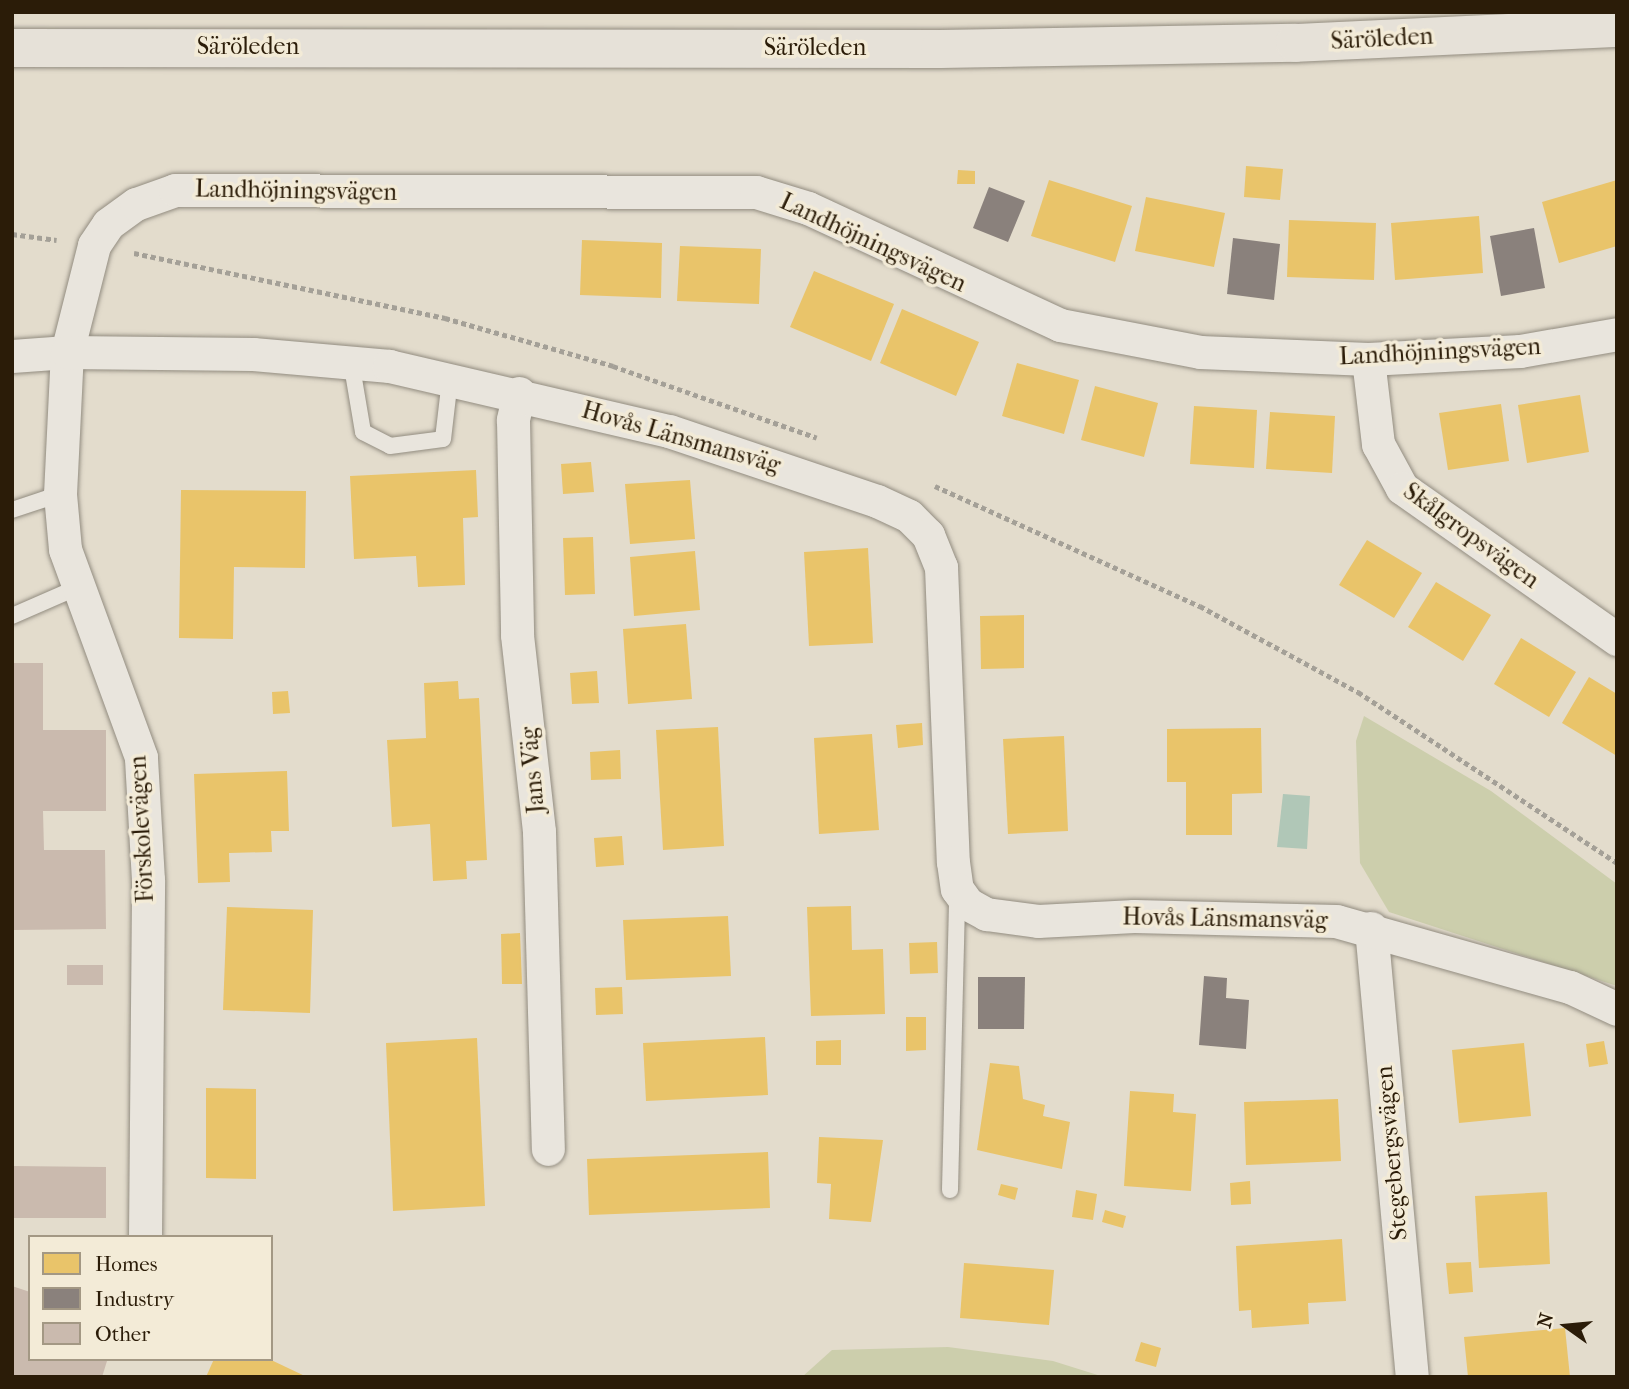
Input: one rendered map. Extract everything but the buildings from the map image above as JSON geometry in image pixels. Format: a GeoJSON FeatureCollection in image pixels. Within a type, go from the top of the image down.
{"type":"FeatureCollection","features":[{"type":"Feature","properties":{"kind":"main road","name":"Säröleden"},"geometry":{"type":"LineString","coordinates":[[12,48],[940,49],[1295,43],[1617,28]]}},
{"type":"Feature","properties":{"kind":"street","name":"Landhöjningsvägen"},"geometry":{"type":"LineString","coordinates":[[67,352],[94,245],[108,224],[136,204],[175,190],[395,193],[509,186],[756,192],[808,208],[1060,325],[1200,352],[1368,359],[1520,351],[1617,334]]}},
{"type":"Feature","properties":{"kind":"street"},"geometry":{"type":"LineString","coordinates":[[12,356],[67,352]]}},
{"type":"Feature","properties":{"kind":"street","name":"Hovås Länsmansväg"},"geometry":{"type":"LineString","coordinates":[[67,352],[351,361],[450,379],[519,393],[769,462],[909,516],[928,535],[941,568],[957,889],[986,914],[1008,920],[1302,917],[1371,928],[1570,987],[1617,1009]]}},
{"type":"Feature","properties":{"kind":"street","name":"Förskolevägen"},"geometry":{"type":"LineString","coordinates":[[67,352],[60,494],[76,588],[120,688],[141,757],[148,880],[145,1235]]}},
{"type":"Feature","properties":{"kind":"street","name":"Skålgropsvägen"},"geometry":{"type":"LineString","coordinates":[[1368,359],[1378,444],[1402,488],[1617,639]]}},
{"type":"Feature","properties":{"kind":"street","name":"Jans Väg"},"geometry":{"type":"LineString","coordinates":[[519,393],[513,421],[517,635],[539,832],[548,1149]]}},
{"type":"Feature","properties":{"kind":"street","name":"Stegebergsvägen"},"geometry":{"type":"LineString","coordinates":[[1371,928],[1412,1377]]}},
{"type":"Feature","properties":{"kind":"lane"},"geometry":{"type":"LineString","coordinates":[[351,361],[363,432],[390,446],[443,439],[450,379]]}},
{"type":"Feature","properties":{"kind":"lane"},"geometry":{"type":"LineString","coordinates":[[12,510],[60,494]]}},
{"type":"Feature","properties":{"kind":"lane"},"geometry":{"type":"LineString","coordinates":[[12,615],[76,588]]}},
{"type":"Feature","properties":{"kind":"lane","name":"Hovås Länsmansväg"},"geometry":{"type":"LineString","coordinates":[[950,1190],[957,889]]}},
{"type":"Feature","properties":{"kind":"shaded area"},"geometry":{"type":"Polygon","coordinates":[[[1364,716],[1491,791],[1617,884],[1617,986],[1389,912],[1360,863],[1356,741],[1364,716]]]}},
{"type":"Feature","properties":{"kind":"shaded area"},"geometry":{"type":"Polygon","coordinates":[[[1283,794],[1310,796],[1307,849],[1277,847],[1283,794]]]}},
{"type":"Feature","properties":{"kind":"shaded area"},"geometry":{"type":"Polygon","coordinates":[[[948,1347],[1053,1361],[1104,1377],[802,1377],[832,1350],[948,1347]]]}}]}
